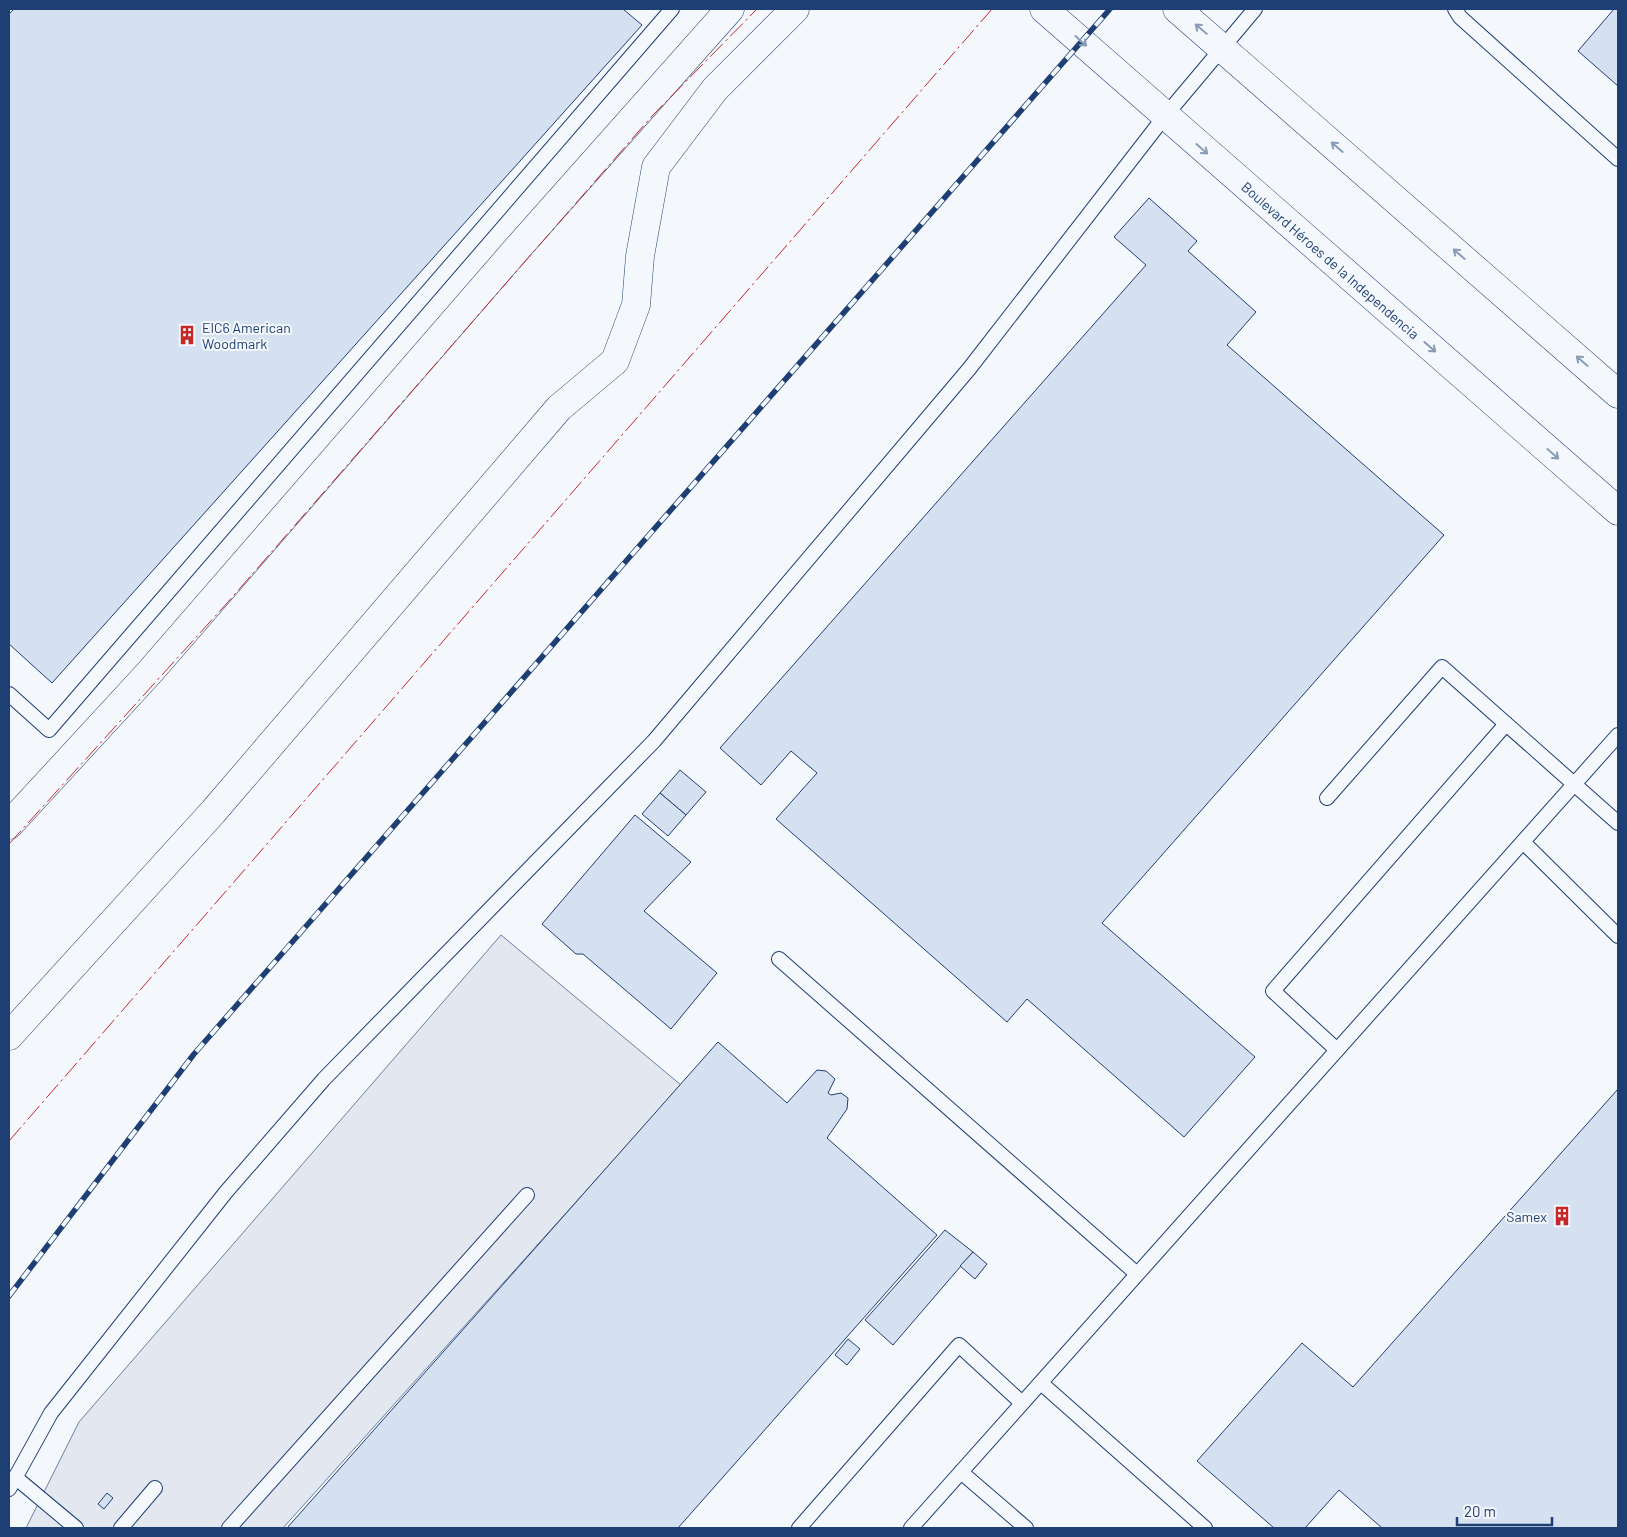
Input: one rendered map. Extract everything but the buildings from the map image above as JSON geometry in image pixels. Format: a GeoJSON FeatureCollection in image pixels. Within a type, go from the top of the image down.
{"type":"FeatureCollection","features":[{"type":"Feature","properties":{"kind":"street"},"geometry":{"type":"LineString","coordinates":[[9,826],[156,665],[515,251],[730,9]]}},
{"type":"Feature","properties":{"kind":"street"},"geometry":{"type":"LineString","coordinates":[[9,1036],[213,812],[559,408],[615,361],[636,305],[640,256],[656,167],[715,89],[795,9]]}},
{"type":"Feature","properties":{"kind":"street","name":"Boulevard Héroes de la Independencia"},"geometry":{"type":"LineString","coordinates":[[1044,9],[1164,116],[1618,511]]}},
{"type":"Feature","properties":{"kind":"street"},"geometry":{"type":"LineString","coordinates":[[1177,9],[1222,46],[1618,394]]}},
{"type":"Feature","properties":{"kind":"lane"},"geometry":{"type":"LineString","coordinates":[[9,694],[49,730],[672,9]]}},
{"type":"Feature","properties":{"kind":"lane"},"geometry":{"type":"LineString","coordinates":[[76,1528],[12,1483],[51,1413],[226,1192],[324,1079],[654,741],[969,369],[1164,116],[1254,9]]}},
{"type":"Feature","properties":{"kind":"lane"},"geometry":{"type":"LineString","coordinates":[[1455,9],[1460,17],[1618,160]]}},
{"type":"Feature","properties":{"kind":"lane"},"geometry":{"type":"LineString","coordinates":[[1327,798],[1442,667],[1618,824]]}},
{"type":"Feature","properties":{"kind":"lane"},"geometry":{"type":"LineString","coordinates":[[1338,1050],[1273,991],[1506,724]]}},
{"type":"Feature","properties":{"kind":"lane"},"geometry":{"type":"LineString","coordinates":[[911,1528],[1618,735]]}},
{"type":"Feature","properties":{"kind":"lane"},"geometry":{"type":"LineString","coordinates":[[1523,842],[1618,936]]}},
{"type":"Feature","properties":{"kind":"lane"},"geometry":{"type":"LineString","coordinates":[[779,959],[1137,1274]]}},
{"type":"Feature","properties":{"kind":"lane"},"geometry":{"type":"LineString","coordinates":[[229,1528],[527,1195]]}},
{"type":"Feature","properties":{"kind":"lane"},"geometry":{"type":"LineString","coordinates":[[799,1528],[959,1345],[1022,1403]]}},
{"type":"Feature","properties":{"kind":"lane"},"geometry":{"type":"LineString","coordinates":[[1041,1383],[1205,1528]]}},
{"type":"Feature","properties":{"kind":"lane"},"geometry":{"type":"LineString","coordinates":[[961,1472],[1026,1528]]}},
{"type":"Feature","properties":{"kind":"lane"},"geometry":{"type":"LineString","coordinates":[[121,1528],[155,1488]]}},
{"type":"Feature","properties":{"kind":"shaded area"},"geometry":{"type":"Polygon","coordinates":[[[501,935],[681,1085],[283,1528],[26,1528],[79,1422],[501,935]]]}},
{"type":"Feature","properties":{"kind":"railway"},"geometry":{"type":"LineString","coordinates":[[9,1296],[194,1054],[1110,9]]}},
{"type":"Feature","properties":{"kind":"power"},"geometry":{"type":"LineString","coordinates":[[9,844],[228,602],[652,116],[757,9]]}},
{"type":"Feature","properties":{"kind":"power"},"geometry":{"type":"LineString","coordinates":[[9,1141],[992,9]]}},
{"type":"Feature","properties":{"kind":"place","name":"EIC6 American Woodmark"},"geometry":{"type":"Point","coordinates":[187,335]}},
{"type":"Feature","properties":{"kind":"place","name":"Samex"},"geometry":{"type":"Point","coordinates":[1562,1216]}}]}
